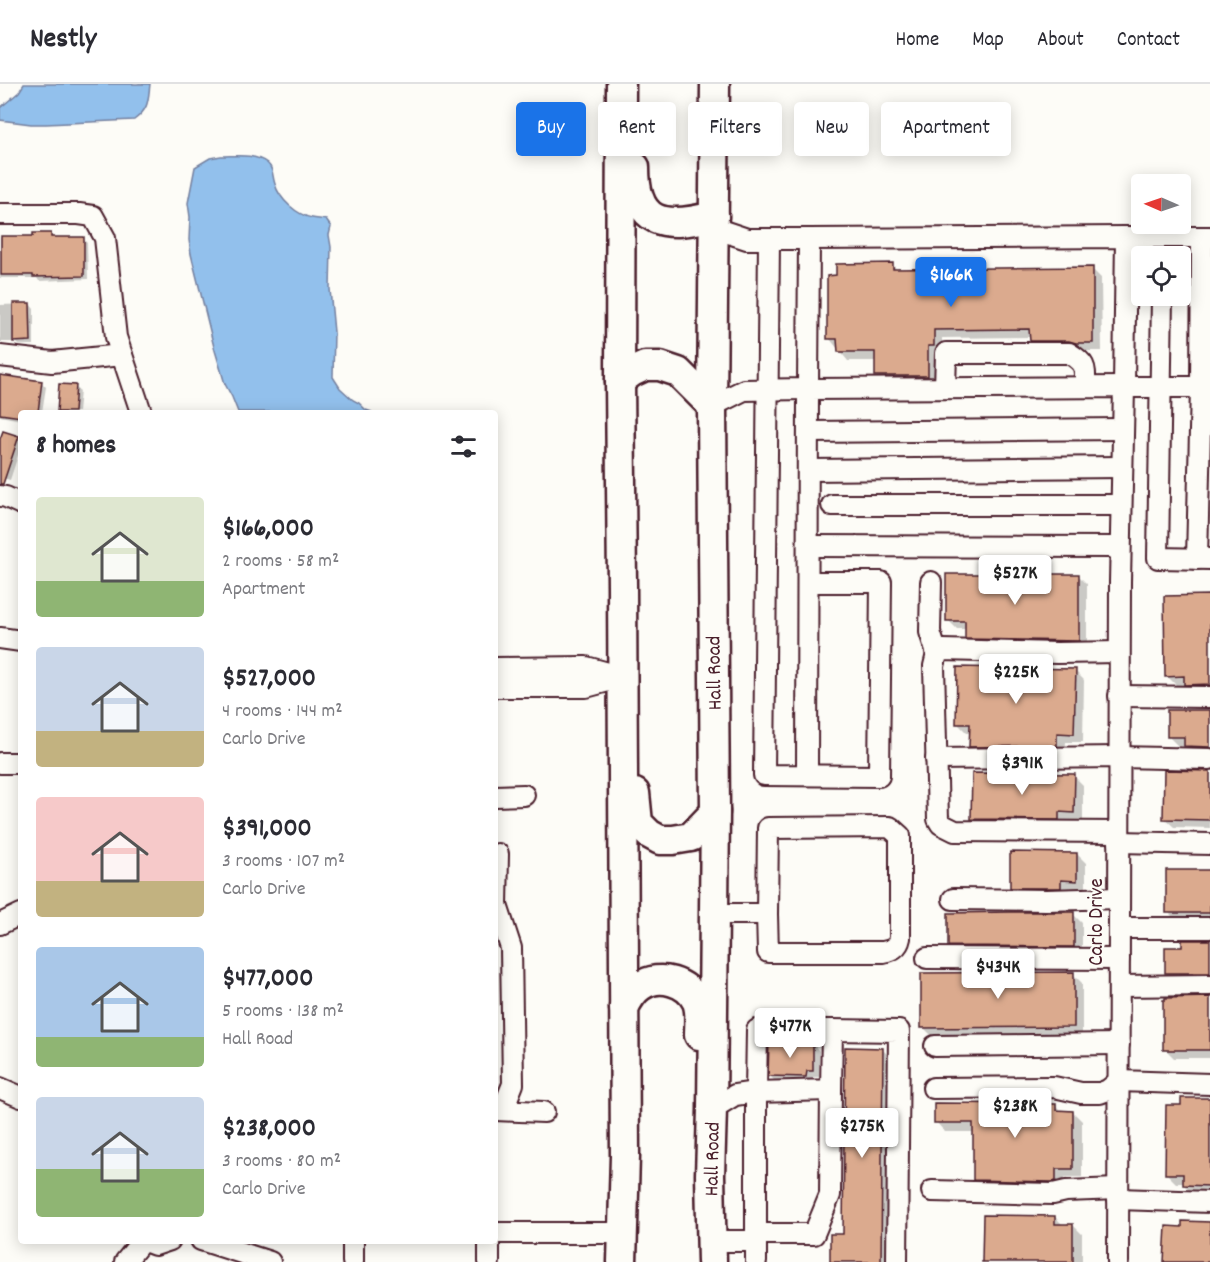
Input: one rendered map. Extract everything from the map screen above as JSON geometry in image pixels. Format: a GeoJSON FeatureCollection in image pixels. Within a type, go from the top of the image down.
{"type":"FeatureCollection","features":[{"type":"Feature","properties":{"kind":"highway"},"geometry":{"type":"LineString","coordinates":[[621,84],[620,381],[625,1156],[622,1262]]}},
{"type":"Feature","properties":{"kind":"highway"},"geometry":{"type":"LineString","coordinates":[[634,84],[635,181],[642,207],[651,217],[667,222],[714,222]]}},
{"type":"Feature","properties":{"kind":"highway","name":"Hall Road"},"geometry":{"type":"LineString","coordinates":[[712,1252],[710,1175],[715,812],[712,406],[715,84]]}},
{"type":"Feature","properties":{"kind":"highway"},"geometry":{"type":"LineString","coordinates":[[620,381],[645,366],[660,366],[678,372],[712,406]]}},
{"type":"Feature","properties":{"kind":"highway"},"geometry":{"type":"LineString","coordinates":[[623,678],[638,823],[649,834],[660,840],[673,840],[691,837],[715,812]]}},
{"type":"Feature","properties":{"kind":"highway"},"geometry":{"type":"LineString","coordinates":[[624,1008],[632,994],[641,986],[664,980],[684,987],[695,999],[699,1010],[697,1146],[710,1175]]}},
{"type":"Feature","properties":{"kind":"street"},"geometry":{"type":"LineString","coordinates":[[0,214],[93,216],[105,238],[116,337],[140,410]]}},
{"type":"Feature","properties":{"kind":"street"},"geometry":{"type":"LineString","coordinates":[[714,222],[747,239],[1126,237],[1159,246]]}},
{"type":"Feature","properties":{"kind":"street","name":"Carlo Drive"},"geometry":{"type":"LineString","coordinates":[[1118,1262],[1119,652],[1126,237]]}},
{"type":"Feature","properties":{"kind":"street"},"geometry":{"type":"LineString","coordinates":[[1162,306],[1158,558],[1203,559],[1206,237],[1167,246]]}},
{"type":"Feature","properties":{"kind":"street"},"geometry":{"type":"LineString","coordinates":[[807,775],[809,239]]}},
{"type":"Feature","properties":{"kind":"street"},"geometry":{"type":"LineString","coordinates":[[769,240],[764,775],[879,776],[880,582],[808,582]]}},
{"type":"Feature","properties":{"kind":"street"},"geometry":{"type":"LineString","coordinates":[[945,388],[946,353],[1069,353],[1083,364],[1085,387]]}},
{"type":"Feature","properties":{"kind":"street"},"geometry":{"type":"LineString","coordinates":[[0,356],[52,362],[122,355]]}},
{"type":"Feature","properties":{"kind":"street"},"geometry":{"type":"LineString","coordinates":[[712,406],[744,390],[768,389],[1205,387]]}},
{"type":"Feature","properties":{"kind":"street"},"geometry":{"type":"LineString","coordinates":[[808,432],[1123,429]]}},
{"type":"Feature","properties":{"kind":"street"},"geometry":{"type":"LineString","coordinates":[[808,470],[1122,467]]}},
{"type":"Feature","properties":{"kind":"street"},"geometry":{"type":"LineString","coordinates":[[0,496],[18,503]]}},
{"type":"Feature","properties":{"kind":"street"},"geometry":{"type":"LineString","coordinates":[[832,506],[1121,506]]}},
{"type":"Feature","properties":{"kind":"street"},"geometry":{"type":"LineString","coordinates":[[808,546],[1120,547]]}},
{"type":"Feature","properties":{"kind":"street"},"geometry":{"type":"LineString","coordinates":[[931,582],[930,632],[937,654],[934,666],[936,759],[938,819],[941,824],[955,831],[1119,837],[1210,844]]}},
{"type":"Feature","properties":{"kind":"street"},"geometry":{"type":"LineString","coordinates":[[0,638],[18,641]]}},
{"type":"Feature","properties":{"kind":"street"},"geometry":{"type":"LineString","coordinates":[[937,654],[943,650],[1119,652]]}},
{"type":"Feature","properties":{"kind":"street"},"geometry":{"type":"LineString","coordinates":[[498,668],[586,667],[623,678]]}},
{"type":"Feature","properties":{"kind":"street"},"geometry":{"type":"LineString","coordinates":[[498,687],[586,687],[623,678]]}},
{"type":"Feature","properties":{"kind":"street"},"geometry":{"type":"LineString","coordinates":[[1119,696],[1210,697]]}},
{"type":"Feature","properties":{"kind":"street"},"geometry":{"type":"LineString","coordinates":[[936,759],[1119,757],[1210,759]]}},
{"type":"Feature","properties":{"kind":"street"},"geometry":{"type":"LineString","coordinates":[[0,763],[18,763]]}},
{"type":"Feature","properties":{"kind":"street"},"geometry":{"type":"LineString","coordinates":[[498,796],[524,795]]}},
{"type":"Feature","properties":{"kind":"street"},"geometry":{"type":"LineString","coordinates":[[768,828],[890,828],[900,836],[900,938],[894,949],[883,952],[768,952],[767,914],[768,828]]}},
{"type":"Feature","properties":{"kind":"street"},"geometry":{"type":"LineString","coordinates":[[953,899],[1119,898]]}},
{"type":"Feature","properties":{"kind":"street"},"geometry":{"type":"LineString","coordinates":[[498,911],[511,948],[513,1084],[507,1099],[498,1107]]}},
{"type":"Feature","properties":{"kind":"street"},"geometry":{"type":"LineString","coordinates":[[714,915],[767,914]]}},
{"type":"Feature","properties":{"kind":"street"},"geometry":{"type":"LineString","coordinates":[[0,924],[18,915]]}},
{"type":"Feature","properties":{"kind":"street"},"geometry":{"type":"LineString","coordinates":[[1119,928],[1210,928]]}},
{"type":"Feature","properties":{"kind":"street"},"geometry":{"type":"LineString","coordinates":[[927,958],[1119,959]]}},
{"type":"Feature","properties":{"kind":"street"},"geometry":{"type":"LineString","coordinates":[[1119,986],[1210,985]]}},
{"type":"Feature","properties":{"kind":"street"},"geometry":{"type":"LineString","coordinates":[[756,1262],[757,1030],[826,1030],[899,1031],[897,1262]]}},
{"type":"Feature","properties":{"kind":"street"},"geometry":{"type":"LineString","coordinates":[[712,1252],[756,1237],[814,1234],[831,1195],[825,1090],[826,1030]]}},
{"type":"Feature","properties":{"kind":"street"},"geometry":{"type":"LineString","coordinates":[[935,1046],[1119,1044]]}},
{"type":"Feature","properties":{"kind":"street"},"geometry":{"type":"LineString","coordinates":[[933,1088],[1054,1087],[1081,1093],[1100,1093],[1119,1081],[1210,1084]]}},
{"type":"Feature","properties":{"kind":"street"},"geometry":{"type":"LineString","coordinates":[[0,1088],[18,1096]]}},
{"type":"Feature","properties":{"kind":"street"},"geometry":{"type":"LineString","coordinates":[[712,1109],[735,1095],[756,1092],[825,1090]]}},
{"type":"Feature","properties":{"kind":"street"},"geometry":{"type":"LineString","coordinates":[[498,1110],[544,1112]]}},
{"type":"Feature","properties":{"kind":"street"},"geometry":{"type":"LineString","coordinates":[[932,1191],[1053,1194],[1066,1191],[1210,1202]]}},
{"type":"Feature","properties":{"kind":"street"},"geometry":{"type":"LineString","coordinates":[[498,1233],[622,1233]]}},
{"type":"Feature","properties":{"kind":"street"},"geometry":{"type":"LineString","coordinates":[[125,1262],[140,1244]]}},
{"type":"Feature","properties":{"kind":"street"},"geometry":{"type":"LineString","coordinates":[[353,1244],[353,1262]]}},
{"type":"Feature","properties":{"kind":"street"},"geometry":{"type":"LineString","coordinates":[[489,1244],[489,1262]]}},
{"type":"Feature","properties":{"kind":"street"},"geometry":{"type":"LineString","coordinates":[[215,1247],[270,1262]]}},
{"type":"Feature","properties":{"kind":"water"},"geometry":{"type":"Polygon","coordinates":[[[24,84],[150,84],[145,108],[134,120],[31,124],[0,120],[0,108],[19,92],[24,84]]]}},
{"type":"Feature","properties":{"kind":"water"},"geometry":{"type":"Polygon","coordinates":[[[251,156],[262,160],[272,170],[277,190],[289,206],[300,214],[326,220],[331,227],[329,235],[334,332],[333,377],[340,388],[366,410],[237,410],[225,384],[214,347],[189,240],[188,203],[195,167],[210,158],[251,156]]]}},
{"type":"Feature","properties":{"kind":"building"},"geometry":{"type":"Polygon","coordinates":[[[33,233],[51,233],[51,237],[84,237],[84,276],[1,275],[1,236],[33,236],[33,233]]]}},
{"type":"Feature","properties":{"kind":"building"},"geometry":{"type":"Polygon","coordinates":[[[893,263],[893,269],[1093,267],[1093,343],[1030,341],[1029,329],[934,330],[934,346],[928,346],[928,376],[875,376],[875,352],[838,352],[837,339],[827,339],[827,276],[836,275],[836,264],[893,263]]]}},
{"type":"Feature","properties":{"kind":"building"},"geometry":{"type":"Polygon","coordinates":[[[13,303],[30,303],[31,341],[13,342],[13,303]]]}},
{"type":"Feature","properties":{"kind":"building"},"geometry":{"type":"Polygon","coordinates":[[[0,375],[42,381],[38,410],[18,410],[18,417],[0,414],[0,375]]]}},
{"type":"Feature","properties":{"kind":"building"},"geometry":{"type":"Polygon","coordinates":[[[59,384],[76,385],[74,410],[57,410],[59,384]]]}},
{"type":"Feature","properties":{"kind":"building"},"geometry":{"type":"Polygon","coordinates":[[[3,431],[18,436],[3,484],[0,484],[0,439],[3,431]]]}},
{"type":"Feature","properties":{"kind":"building"},"geometry":{"type":"Polygon","coordinates":[[[946,574],[1079,574],[1079,641],[965,639],[965,621],[946,621],[946,574]]]}},
{"type":"Feature","properties":{"kind":"building"},"geometry":{"type":"Polygon","coordinates":[[[1210,595],[1210,684],[1184,685],[1184,676],[1165,677],[1164,596],[1210,595]]]}},
{"type":"Feature","properties":{"kind":"building"},"geometry":{"type":"Polygon","coordinates":[[[957,667],[1076,669],[1074,734],[1057,733],[1057,746],[969,747],[970,724],[956,724],[957,667]]]}},
{"type":"Feature","properties":{"kind":"building"},"geometry":{"type":"Polygon","coordinates":[[[1167,710],[1210,710],[1210,747],[1184,746],[1184,737],[1167,737],[1167,710]]]}},
{"type":"Feature","properties":{"kind":"building"},"geometry":{"type":"Polygon","coordinates":[[[1164,770],[1210,771],[1210,820],[1163,819],[1164,770]]]}},
{"type":"Feature","properties":{"kind":"building"},"geometry":{"type":"Polygon","coordinates":[[[972,773],[1075,774],[1074,813],[1059,812],[1059,820],[971,819],[972,773]]]}},
{"type":"Feature","properties":{"kind":"building"},"geometry":{"type":"Polygon","coordinates":[[[1010,852],[1077,853],[1077,881],[1061,880],[1061,888],[1010,888],[1010,852]]]}},
{"type":"Feature","properties":{"kind":"building"},"geometry":{"type":"Polygon","coordinates":[[[1166,870],[1210,870],[1210,913],[1166,913],[1166,870]]]}},
{"type":"Feature","properties":{"kind":"building"},"geometry":{"type":"Polygon","coordinates":[[[1074,912],[1074,947],[948,946],[948,913],[1074,912]]]}},
{"type":"Feature","properties":{"kind":"building"},"geometry":{"type":"Polygon","coordinates":[[[1182,940],[1210,940],[1210,973],[1165,973],[1165,947],[1182,947],[1182,940]]]}},
{"type":"Feature","properties":{"kind":"building"},"geometry":{"type":"Polygon","coordinates":[[[1074,972],[1074,1027],[921,1028],[921,973],[1074,972]]]}},
{"type":"Feature","properties":{"kind":"building"},"geometry":{"type":"Polygon","coordinates":[[[1210,997],[1210,1050],[1163,1050],[1163,1000],[1165,998],[1210,997]]]}},
{"type":"Feature","properties":{"kind":"building"},"geometry":{"type":"Polygon","coordinates":[[[769,1042],[813,1042],[813,1071],[807,1071],[806,1077],[768,1076],[769,1042]]]}},
{"type":"Feature","properties":{"kind":"building"},"geometry":{"type":"Polygon","coordinates":[[[845,1047],[883,1048],[881,1262],[830,1262],[830,1234],[843,1234],[845,1047]]]}},
{"type":"Feature","properties":{"kind":"building"},"geometry":{"type":"Polygon","coordinates":[[[1181,1098],[1210,1098],[1210,1186],[1183,1185],[1183,1174],[1165,1174],[1166,1105],[1181,1105],[1181,1098]]]}},
{"type":"Feature","properties":{"kind":"building"},"geometry":{"type":"Polygon","coordinates":[[[934,1103],[1056,1104],[1056,1110],[1073,1111],[1073,1169],[1056,1169],[1056,1181],[1052,1182],[973,1180],[973,1123],[934,1123],[934,1103]]]}},
{"type":"Feature","properties":{"kind":"building"},"geometry":{"type":"Polygon","coordinates":[[[983,1215],[1055,1216],[1055,1224],[1073,1224],[1073,1262],[982,1262],[983,1215]]]}},
{"type":"Feature","properties":{"kind":"building"},"geometry":{"type":"Polygon","coordinates":[[[1182,1221],[1210,1222],[1210,1262],[1164,1262],[1166,1226],[1182,1227],[1182,1221]]]}}]}
